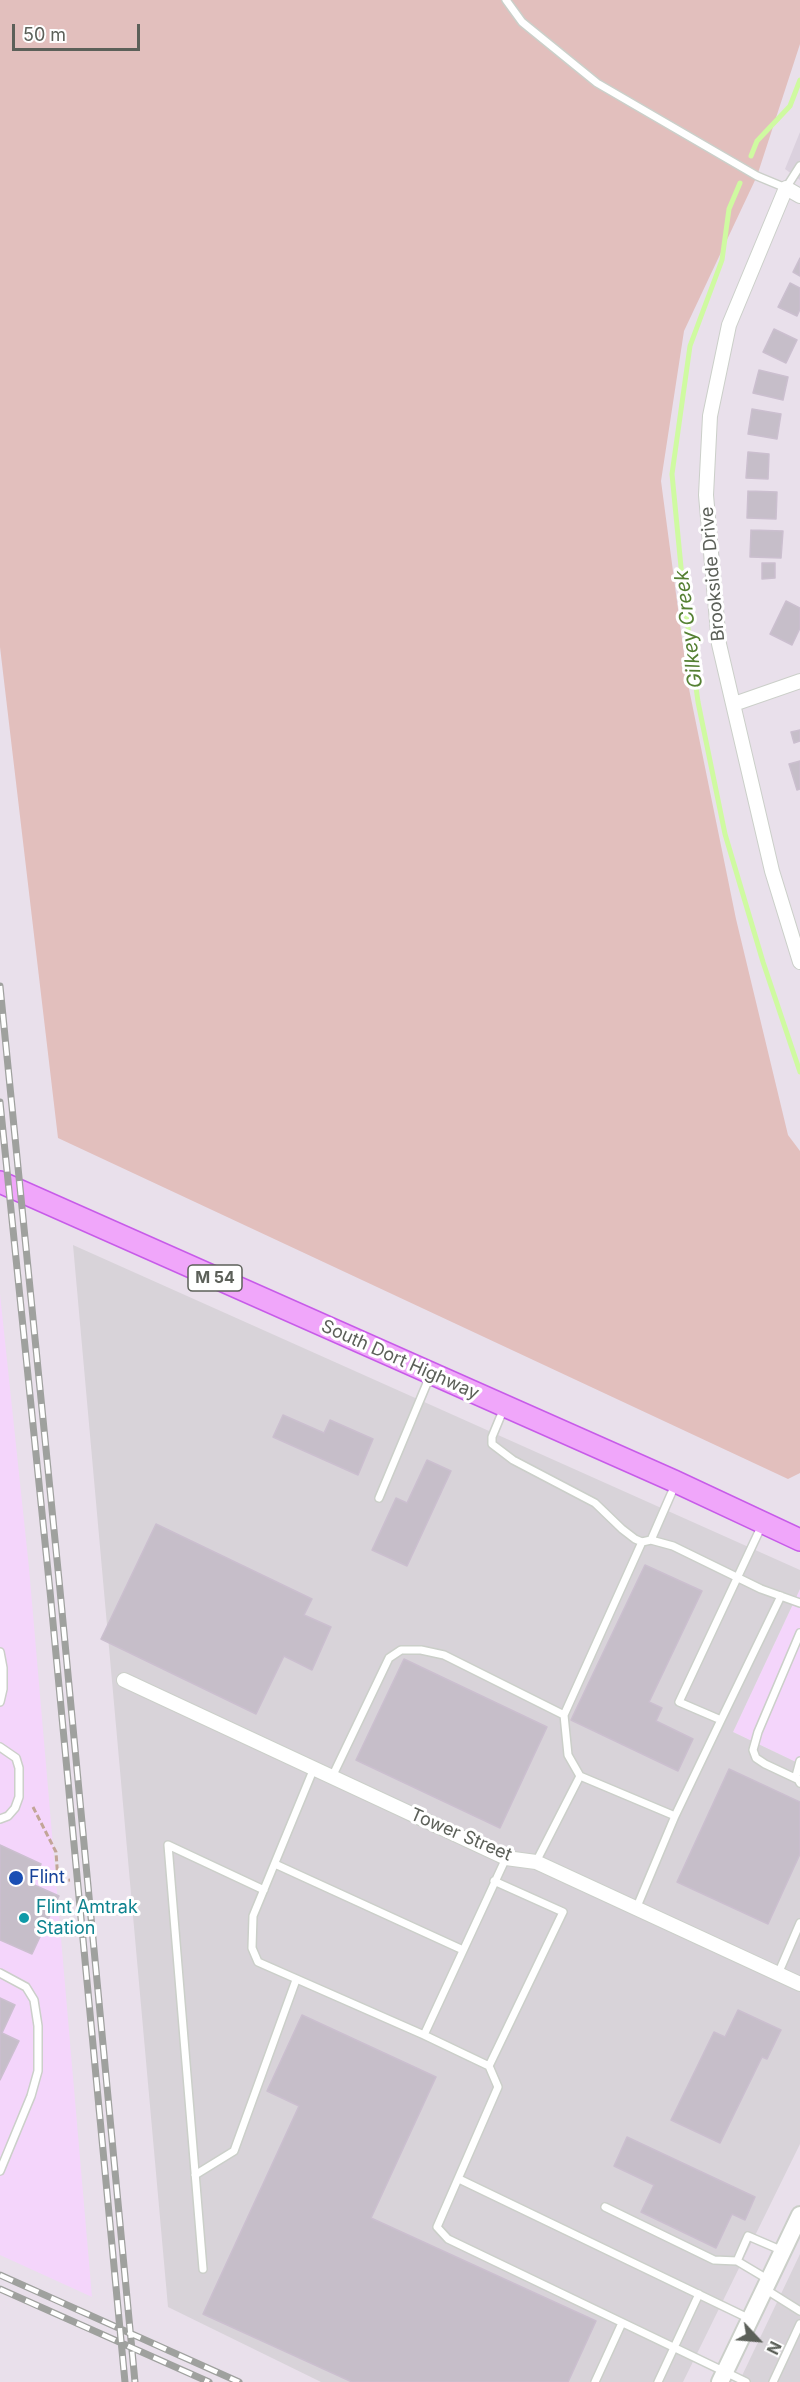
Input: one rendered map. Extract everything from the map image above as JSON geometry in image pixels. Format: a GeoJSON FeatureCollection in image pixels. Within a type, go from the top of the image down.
{"type":"FeatureCollection","features":[{"type":"Feature","properties":{"kind":"main road","name":"South Dort Highway"},"geometry":{"type":"LineString","coordinates":[[0,1182],[800,1539]]}},
{"type":"Feature","properties":{"kind":"street"},"geometry":{"type":"LineString","coordinates":[[786,189],[800,196]]}},
{"type":"Feature","properties":{"kind":"street","name":"Brookside Drive"},"geometry":{"type":"LineString","coordinates":[[786,189],[729,325],[710,416],[706,495],[719,644],[772,871],[800,962]]}},
{"type":"Feature","properties":{"kind":"street"},"geometry":{"type":"LineString","coordinates":[[734,704],[800,681]]}},
{"type":"Feature","properties":{"kind":"street","name":"Tower Street"},"geometry":{"type":"LineString","coordinates":[[124,1680],[506,1858],[536,1862],[800,1984]]}},
{"type":"Feature","properties":{"kind":"street"},"geometry":{"type":"LineString","coordinates":[[722,2377],[800,2215]]}},
{"type":"Feature","properties":{"kind":"lane"},"geometry":{"type":"LineString","coordinates":[[506,0],[522,22],[597,82],[758,176],[786,189],[800,166]]}},
{"type":"Feature","properties":{"kind":"lane"},"geometry":{"type":"LineString","coordinates":[[379,1498],[431,1373]]}},
{"type":"Feature","properties":{"kind":"lane"},"geometry":{"type":"LineString","coordinates":[[505,1406],[492,1437],[492,1444],[513,1460],[596,1503],[622,1529],[642,1542],[651,1540],[673,1546],[800,1603]]}},
{"type":"Feature","properties":{"kind":"lane"},"geometry":{"type":"LineString","coordinates":[[651,1540],[676,1482]]}},
{"type":"Feature","properties":{"kind":"lane"},"geometry":{"type":"LineString","coordinates":[[721,1720],[679,1702],[763,1522]]}},
{"type":"Feature","properties":{"kind":"lane"},"geometry":{"type":"LineString","coordinates":[[642,1542],[564,1715],[568,1755],[580,1776],[675,1816]]}},
{"type":"Feature","properties":{"kind":"lane"},"geometry":{"type":"LineString","coordinates":[[636,1909],[675,1816],[781,1596]]}},
{"type":"Feature","properties":{"kind":"lane"},"geometry":{"type":"LineString","coordinates":[[799,1781],[756,1758],[753,1750],[800,1633]]}},
{"type":"Feature","properties":{"kind":"lane"},"geometry":{"type":"LineString","coordinates":[[332,1777],[389,1658],[401,1650],[421,1650],[444,1655],[564,1715]]}},
{"type":"Feature","properties":{"kind":"lane"},"geometry":{"type":"LineString","coordinates":[[0,1652],[3,1668],[3,1689],[0,1702]]}},
{"type":"Feature","properties":{"kind":"lane"},"geometry":{"type":"LineString","coordinates":[[0,1747],[16,1758],[19,1768],[19,1797],[15,1808],[8,1816],[0,1819]]}},
{"type":"Feature","properties":{"kind":"lane"},"geometry":{"type":"LineString","coordinates":[[799,1781],[796,1768],[800,1761]]}},
{"type":"Feature","properties":{"kind":"lane"},"geometry":{"type":"LineString","coordinates":[[314,1768],[253,1916],[252,1948],[258,1962],[489,2066],[498,2087],[437,2227],[448,2239],[673,2348],[722,2377],[746,2382]]}},
{"type":"Feature","properties":{"kind":"lane"},"geometry":{"type":"LineString","coordinates":[[536,1862],[580,1776]]}},
{"type":"Feature","properties":{"kind":"lane"},"geometry":{"type":"LineString","coordinates":[[203,2269],[168,1845],[264,1890]]}},
{"type":"Feature","properties":{"kind":"lane"},"geometry":{"type":"LineString","coordinates":[[424,2035],[506,1858]]}},
{"type":"Feature","properties":{"kind":"lane"},"geometry":{"type":"LineString","coordinates":[[275,1864],[463,1950]]}},
{"type":"Feature","properties":{"kind":"lane"},"geometry":{"type":"LineString","coordinates":[[489,2066],[563,1912],[494,1881]]}},
{"type":"Feature","properties":{"kind":"lane"},"geometry":{"type":"LineString","coordinates":[[778,1974],[800,1923]]}},
{"type":"Feature","properties":{"kind":"lane"},"geometry":{"type":"LineString","coordinates":[[0,1973],[26,1987],[33,2001],[38,2026],[38,2071],[31,2096],[0,2170]]}},
{"type":"Feature","properties":{"kind":"lane"},"geometry":{"type":"LineString","coordinates":[[195,2175],[234,2151],[296,1980]]}},
{"type":"Feature","properties":{"kind":"lane"},"geometry":{"type":"LineString","coordinates":[[459,2179],[750,2319]]}},
{"type":"Feature","properties":{"kind":"lane"},"geometry":{"type":"LineString","coordinates":[[605,2207],[714,2260],[737,2261],[800,2311]]}},
{"type":"Feature","properties":{"kind":"lane"},"geometry":{"type":"LineString","coordinates":[[737,2261],[748,2236],[783,2251]]}},
{"type":"Feature","properties":{"kind":"lane"},"geometry":{"type":"LineString","coordinates":[[658,2382],[699,2294]]}},
{"type":"Feature","properties":{"kind":"lane"},"geometry":{"type":"LineString","coordinates":[[595,2382],[622,2323]]}},
{"type":"Feature","properties":{"kind":"lane"},"geometry":{"type":"LineString","coordinates":[[773,2382],[800,2324]]}},
{"type":"Feature","properties":{"kind":"path"},"geometry":{"type":"LineString","coordinates":[[33,1807],[56,1852],[58,1881],[70,1880]]}},
{"type":"Feature","properties":{"kind":"shaded area"},"geometry":{"type":"Polygon","coordinates":[[[0,0],[800,0],[800,44],[757,176],[684,331],[661,481],[688,684],[736,919],[788,1135],[800,1151],[800,1473],[788,1479],[58,1138],[0,647],[0,0]]]}},
{"type":"Feature","properties":{"kind":"shaded area"},"geometry":{"type":"Polygon","coordinates":[[[800,132],[800,180],[785,169],[800,132]]]}},
{"type":"Feature","properties":{"kind":"shaded area"},"geometry":{"type":"Polygon","coordinates":[[[73,1245],[800,1570],[800,1589],[733,1732],[800,1764],[800,2144],[683,2382],[321,2382],[168,2307],[73,1245]]]}},
{"type":"Feature","properties":{"kind":"shaded area"},"geometry":{"type":"Polygon","coordinates":[[[0,1294],[29,1568],[92,2297],[0,2255],[0,1294]]]}},
{"type":"Feature","properties":{"kind":"shaded area"},"geometry":{"type":"Polygon","coordinates":[[[800,1589],[800,1764],[733,1732],[800,1589]]]}},
{"type":"Feature","properties":{"kind":"shaded area"},"geometry":{"type":"Polygon","coordinates":[[[800,2254],[800,2382],[739,2382],[800,2254]]]}},
{"type":"Feature","properties":{"kind":"building"},"geometry":{"type":"Polygon","coordinates":[[[800,258],[800,276],[793,272],[800,258]]]}},
{"type":"Feature","properties":{"kind":"building"},"geometry":{"type":"Polygon","coordinates":[[[790,283],[800,288],[800,309],[797,316],[778,307],[790,283]]]}},
{"type":"Feature","properties":{"kind":"building"},"geometry":{"type":"Polygon","coordinates":[[[774,329],[797,340],[786,363],[763,352],[774,329]]]}},
{"type":"Feature","properties":{"kind":"building"},"geometry":{"type":"Polygon","coordinates":[[[759,370],[788,377],[783,400],[753,393],[759,370]]]}},
{"type":"Feature","properties":{"kind":"building"},"geometry":{"type":"Polygon","coordinates":[[[752,409],[781,414],[777,439],[748,434],[752,409]]]}},
{"type":"Feature","properties":{"kind":"building"},"geometry":{"type":"Polygon","coordinates":[[[748,452],[769,454],[768,479],[746,478],[748,452]]]}},
{"type":"Feature","properties":{"kind":"building"},"geometry":{"type":"Polygon","coordinates":[[[748,491],[777,492],[776,519],[747,518],[748,491]]]}},
{"type":"Feature","properties":{"kind":"building"},"geometry":{"type":"Polygon","coordinates":[[[751,530],[783,531],[781,558],[750,557],[751,530]]]}},
{"type":"Feature","properties":{"kind":"building"},"geometry":{"type":"Polygon","coordinates":[[[762,563],[775,563],[775,578],[762,579],[762,563]]]}},
{"type":"Feature","properties":{"kind":"building"},"geometry":{"type":"Polygon","coordinates":[[[786,601],[800,608],[800,628],[792,645],[770,634],[786,601]]]}},
{"type":"Feature","properties":{"kind":"building"},"geometry":{"type":"Polygon","coordinates":[[[800,730],[800,741],[794,743],[791,732],[800,730]]]}},
{"type":"Feature","properties":{"kind":"building"},"geometry":{"type":"Polygon","coordinates":[[[800,761],[800,789],[797,790],[789,764],[800,761]]]}},
{"type":"Feature","properties":{"kind":"building"},"geometry":{"type":"Polygon","coordinates":[[[283,1415],[324,1433],[330,1420],[373,1439],[358,1475],[273,1437],[283,1415]]]}},
{"type":"Feature","properties":{"kind":"building"},"geometry":{"type":"Polygon","coordinates":[[[427,1460],[451,1471],[407,1566],[372,1550],[396,1498],[407,1503],[427,1460]]]}},
{"type":"Feature","properties":{"kind":"building"},"geometry":{"type":"Polygon","coordinates":[[[156,1524],[312,1599],[304,1615],[331,1627],[312,1670],[284,1656],[256,1714],[101,1639],[156,1524]]]}},
{"type":"Feature","properties":{"kind":"building"},"geometry":{"type":"Polygon","coordinates":[[[645,1565],[702,1591],[649,1702],[662,1708],[656,1721],[693,1739],[678,1771],[571,1720],[645,1565]]]}},
{"type":"Feature","properties":{"kind":"building"},"geometry":{"type":"Polygon","coordinates":[[[404,1659],[547,1727],[500,1828],[356,1760],[404,1659]]]}},
{"type":"Feature","properties":{"kind":"building"},"geometry":{"type":"Polygon","coordinates":[[[729,1769],[800,1802],[800,1854],[768,1924],[677,1882],[729,1769]]]}},
{"type":"Feature","properties":{"kind":"building","name":"Flint Amtrak Station"},"geometry":{"type":"Polygon","coordinates":[[[0,1845],[41,1864],[32,1884],[59,1896],[32,1954],[0,1940],[0,1845]]]}},
{"type":"Feature","properties":{"kind":"building"},"geometry":{"type":"Polygon","coordinates":[[[0,1998],[15,2005],[2,2033],[19,2041],[0,2080],[0,1998]]]}},
{"type":"Feature","properties":{"kind":"building"},"geometry":{"type":"Polygon","coordinates":[[[738,2010],[781,2030],[767,2059],[762,2057],[720,2143],[671,2120],[714,2032],[725,2037],[738,2010]]]}},
{"type":"Feature","properties":{"kind":"building"},"geometry":{"type":"Polygon","coordinates":[[[302,2015],[436,2077],[371,2218],[596,2321],[568,2382],[352,2382],[203,2314],[299,2106],[267,2091],[302,2015]]]}},
{"type":"Feature","properties":{"kind":"building"},"geometry":{"type":"Polygon","coordinates":[[[627,2137],[755,2197],[745,2220],[732,2214],[716,2248],[641,2212],[654,2185],[614,2166],[627,2137]]]}},
{"type":"Feature","properties":{"kind":"waterway","name":"Gilkey Creek"},"geometry":{"type":"LineString","coordinates":[[751,156],[757,141],[790,106],[800,80]]}},
{"type":"Feature","properties":{"kind":"waterway","name":"Gilkey Creek"},"geometry":{"type":"LineString","coordinates":[[740,183],[729,209],[722,260],[690,346],[672,474],[684,598],[698,702],[725,834],[763,962],[800,1072]]}},
{"type":"Feature","properties":{"kind":"railway"},"geometry":{"type":"LineString","coordinates":[[0,986],[135,2382]]}},
{"type":"Feature","properties":{"kind":"railway"},"geometry":{"type":"LineString","coordinates":[[0,1102],[50,1591],[125,2382]]}},
{"type":"Feature","properties":{"kind":"railway"},"geometry":{"type":"LineString","coordinates":[[0,2275],[239,2382]]}},
{"type":"Feature","properties":{"kind":"railway"},"geometry":{"type":"LineString","coordinates":[[0,2289],[209,2382]]}},
{"type":"Feature","properties":{"kind":"place","name":"Flint"},"geometry":{"type":"Point","coordinates":[16,1878]}},
{"type":"Feature","properties":{"kind":"place","name":"Flint Amtrak Station"},"geometry":{"type":"Point","coordinates":[24,1918]}}]}
